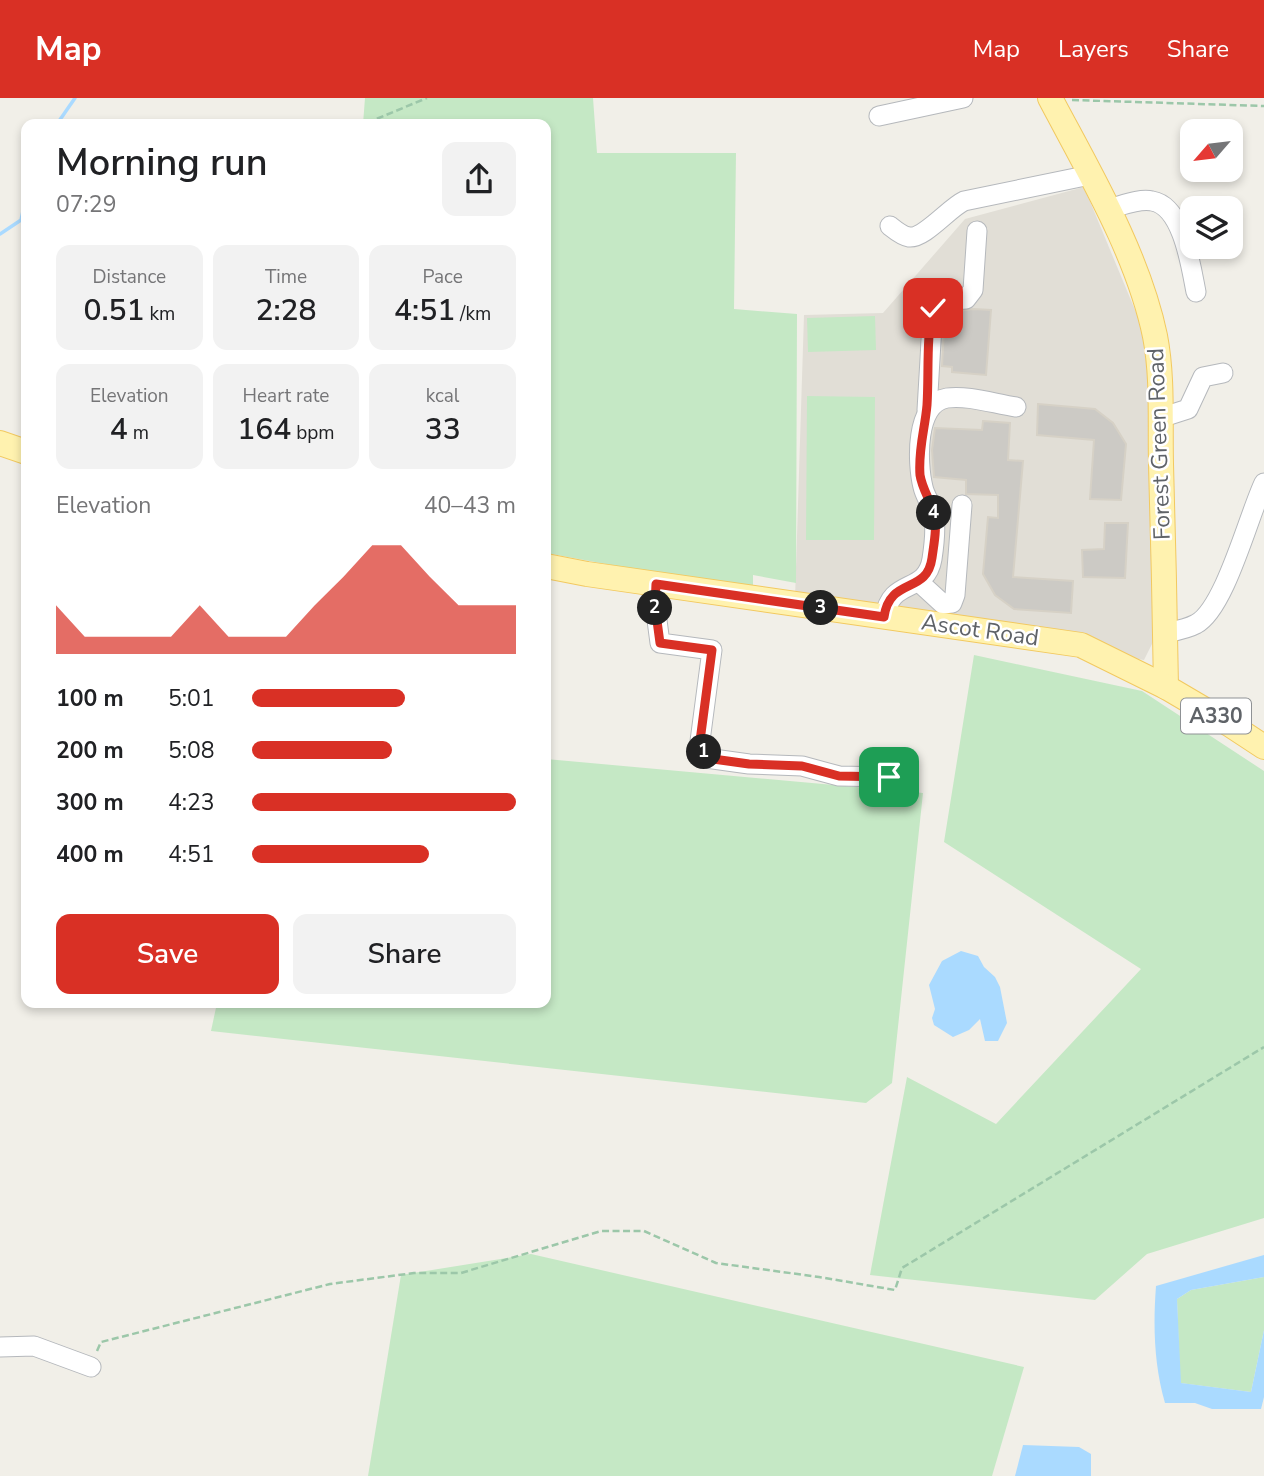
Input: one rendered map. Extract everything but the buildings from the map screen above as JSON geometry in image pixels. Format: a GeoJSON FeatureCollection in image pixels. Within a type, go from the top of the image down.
{"type":"FeatureCollection","features":[{"type":"Feature","properties":{"kind":"main road","name":"Forest Green Road"},"geometry":{"type":"LineString","coordinates":[[1050,99],[1108,209],[1135,270],[1156,338],[1166,687]]}},
{"type":"Feature","properties":{"kind":"main road"},"geometry":{"type":"LineString","coordinates":[[0,443],[21,450]]}},
{"type":"Feature","properties":{"kind":"main road","name":"Ascot Road"},"geometry":{"type":"LineString","coordinates":[[551,567],[1081,645],[1166,687],[1264,747]]}},
{"type":"Feature","properties":{"kind":"lane"},"geometry":{"type":"LineString","coordinates":[[879,116],[963,98]]}},
{"type":"Feature","properties":{"kind":"lane"},"geometry":{"type":"LineString","coordinates":[[890,226],[906,237],[916,236],[952,207],[964,201],[1090,175]]}},
{"type":"Feature","properties":{"kind":"lane"},"geometry":{"type":"LineString","coordinates":[[1108,209],[1151,200],[1164,206],[1172,214],[1182,234],[1196,292]]}},
{"type":"Feature","properties":{"kind":"lane"},"geometry":{"type":"LineString","coordinates":[[884,617],[890,598],[899,590],[919,582],[930,567],[934,513],[920,477],[933,308],[940,302],[966,299],[973,290],[977,231]]}},
{"type":"Feature","properties":{"kind":"lane"},"geometry":{"type":"LineString","coordinates":[[1160,418],[1188,409],[1203,377],[1223,373]]}},
{"type":"Feature","properties":{"kind":"lane"},"geometry":{"type":"LineString","coordinates":[[927,410],[936,401],[946,398],[1016,407]]}},
{"type":"Feature","properties":{"kind":"lane"},"geometry":{"type":"LineString","coordinates":[[1165,634],[1198,624],[1214,604],[1228,579],[1264,483]]}},
{"type":"Feature","properties":{"kind":"lane"},"geometry":{"type":"LineString","coordinates":[[919,582],[943,604],[952,603],[955,595],[962,505]]}},
{"type":"Feature","properties":{"kind":"lane"},"geometry":{"type":"LineString","coordinates":[[656,584],[655,606],[660,643],[712,650],[700,741],[706,758],[749,764],[802,766],[839,776],[889,777]]}},
{"type":"Feature","properties":{"kind":"lane"},"geometry":{"type":"LineString","coordinates":[[0,1348],[34,1346],[91,1367]]}},
{"type":"Feature","properties":{"kind":"path"},"geometry":{"type":"LineString","coordinates":[[376,119],[427,98]]}},
{"type":"Feature","properties":{"kind":"path"},"geometry":{"type":"LineString","coordinates":[[1050,99],[1264,106]]}},
{"type":"Feature","properties":{"kind":"path"},"geometry":{"type":"LineString","coordinates":[[91,1367],[101,1342],[330,1284],[414,1273],[461,1273],[601,1231],[644,1231],[716,1263],[895,1290],[902,1268],[1264,1047]]}},
{"type":"Feature","properties":{"kind":"shaded area"},"geometry":{"type":"Polygon","coordinates":[[[1084,187],[1157,363],[1157,634],[1144,660],[795,599],[804,315],[883,313],[965,219],[1084,187]]]}},
{"type":"Feature","properties":{"kind":"green space"},"geometry":{"type":"Polygon","coordinates":[[[365,98],[593,98],[597,153],[736,153],[734,309],[797,314],[796,583],[753,575],[753,591],[551,554],[551,119],[363,119],[365,98]]]}},
{"type":"Feature","properties":{"kind":"green space"},"geometry":{"type":"Polygon","coordinates":[[[875,316],[876,350],[808,352],[807,318],[875,316]]]}},
{"type":"Feature","properties":{"kind":"green space"},"geometry":{"type":"Polygon","coordinates":[[[807,396],[875,397],[874,540],[806,540],[807,396]]]}},
{"type":"Feature","properties":{"kind":"green space"},"geometry":{"type":"Polygon","coordinates":[[[974,655],[1142,691],[1264,771],[1264,1218],[1147,1254],[1095,1300],[870,1275],[907,1077],[996,1124],[1141,969],[944,842],[974,655]]]}},
{"type":"Feature","properties":{"kind":"green space"},"geometry":{"type":"Polygon","coordinates":[[[551,759],[923,793],[892,1083],[866,1103],[211,1031],[216,1008],[551,1008],[551,759]]]}},
{"type":"Feature","properties":{"kind":"green space"},"geometry":{"type":"Polygon","coordinates":[[[531,1254],[1024,1367],[992,1476],[368,1476],[401,1275],[531,1254]]]}},
{"type":"Feature","properties":{"kind":"green space"},"geometry":{"type":"Polygon","coordinates":[[[1264,1277],[1264,1330],[1251,1392],[1180,1383],[1177,1299],[1191,1290],[1264,1277]]]}},
{"type":"Feature","properties":{"kind":"water"},"geometry":{"type":"Polygon","coordinates":[[[961,951],[978,956],[1000,987],[1007,1023],[998,1041],[985,1041],[980,1019],[969,1030],[953,1037],[934,1025],[932,1018],[935,1009],[929,985],[942,961],[961,951]]]}},
{"type":"Feature","properties":{"kind":"water"},"geometry":{"type":"Polygon","coordinates":[[[1264,1255],[1264,1277],[1191,1290],[1177,1299],[1181,1383],[1251,1392],[1264,1330],[1264,1397],[1261,1409],[1212,1409],[1195,1403],[1165,1403],[1155,1345],[1156,1286],[1264,1255]]]}},
{"type":"Feature","properties":{"kind":"water"},"geometry":{"type":"Polygon","coordinates":[[[1023,1445],[1079,1447],[1091,1454],[1091,1476],[1015,1476],[1023,1445]]]}},
{"type":"Feature","properties":{"kind":"waterway"},"geometry":{"type":"LineString","coordinates":[[60,119],[75,98]]}},
{"type":"Feature","properties":{"kind":"waterway"},"geometry":{"type":"LineString","coordinates":[[0,234],[21,220]]}},
{"type":"Feature","properties":{"kind":"route"},"geometry":{"type":"LineString","coordinates":[[889,777],[839,776],[802,766],[749,764],[706,758],[700,741],[712,650],[660,643],[655,606],[656,584],[884,617],[890,598],[899,590],[919,582],[927,574],[932,557],[934,513],[920,477],[920,460],[922,427],[927,410],[933,308]]}}]}
